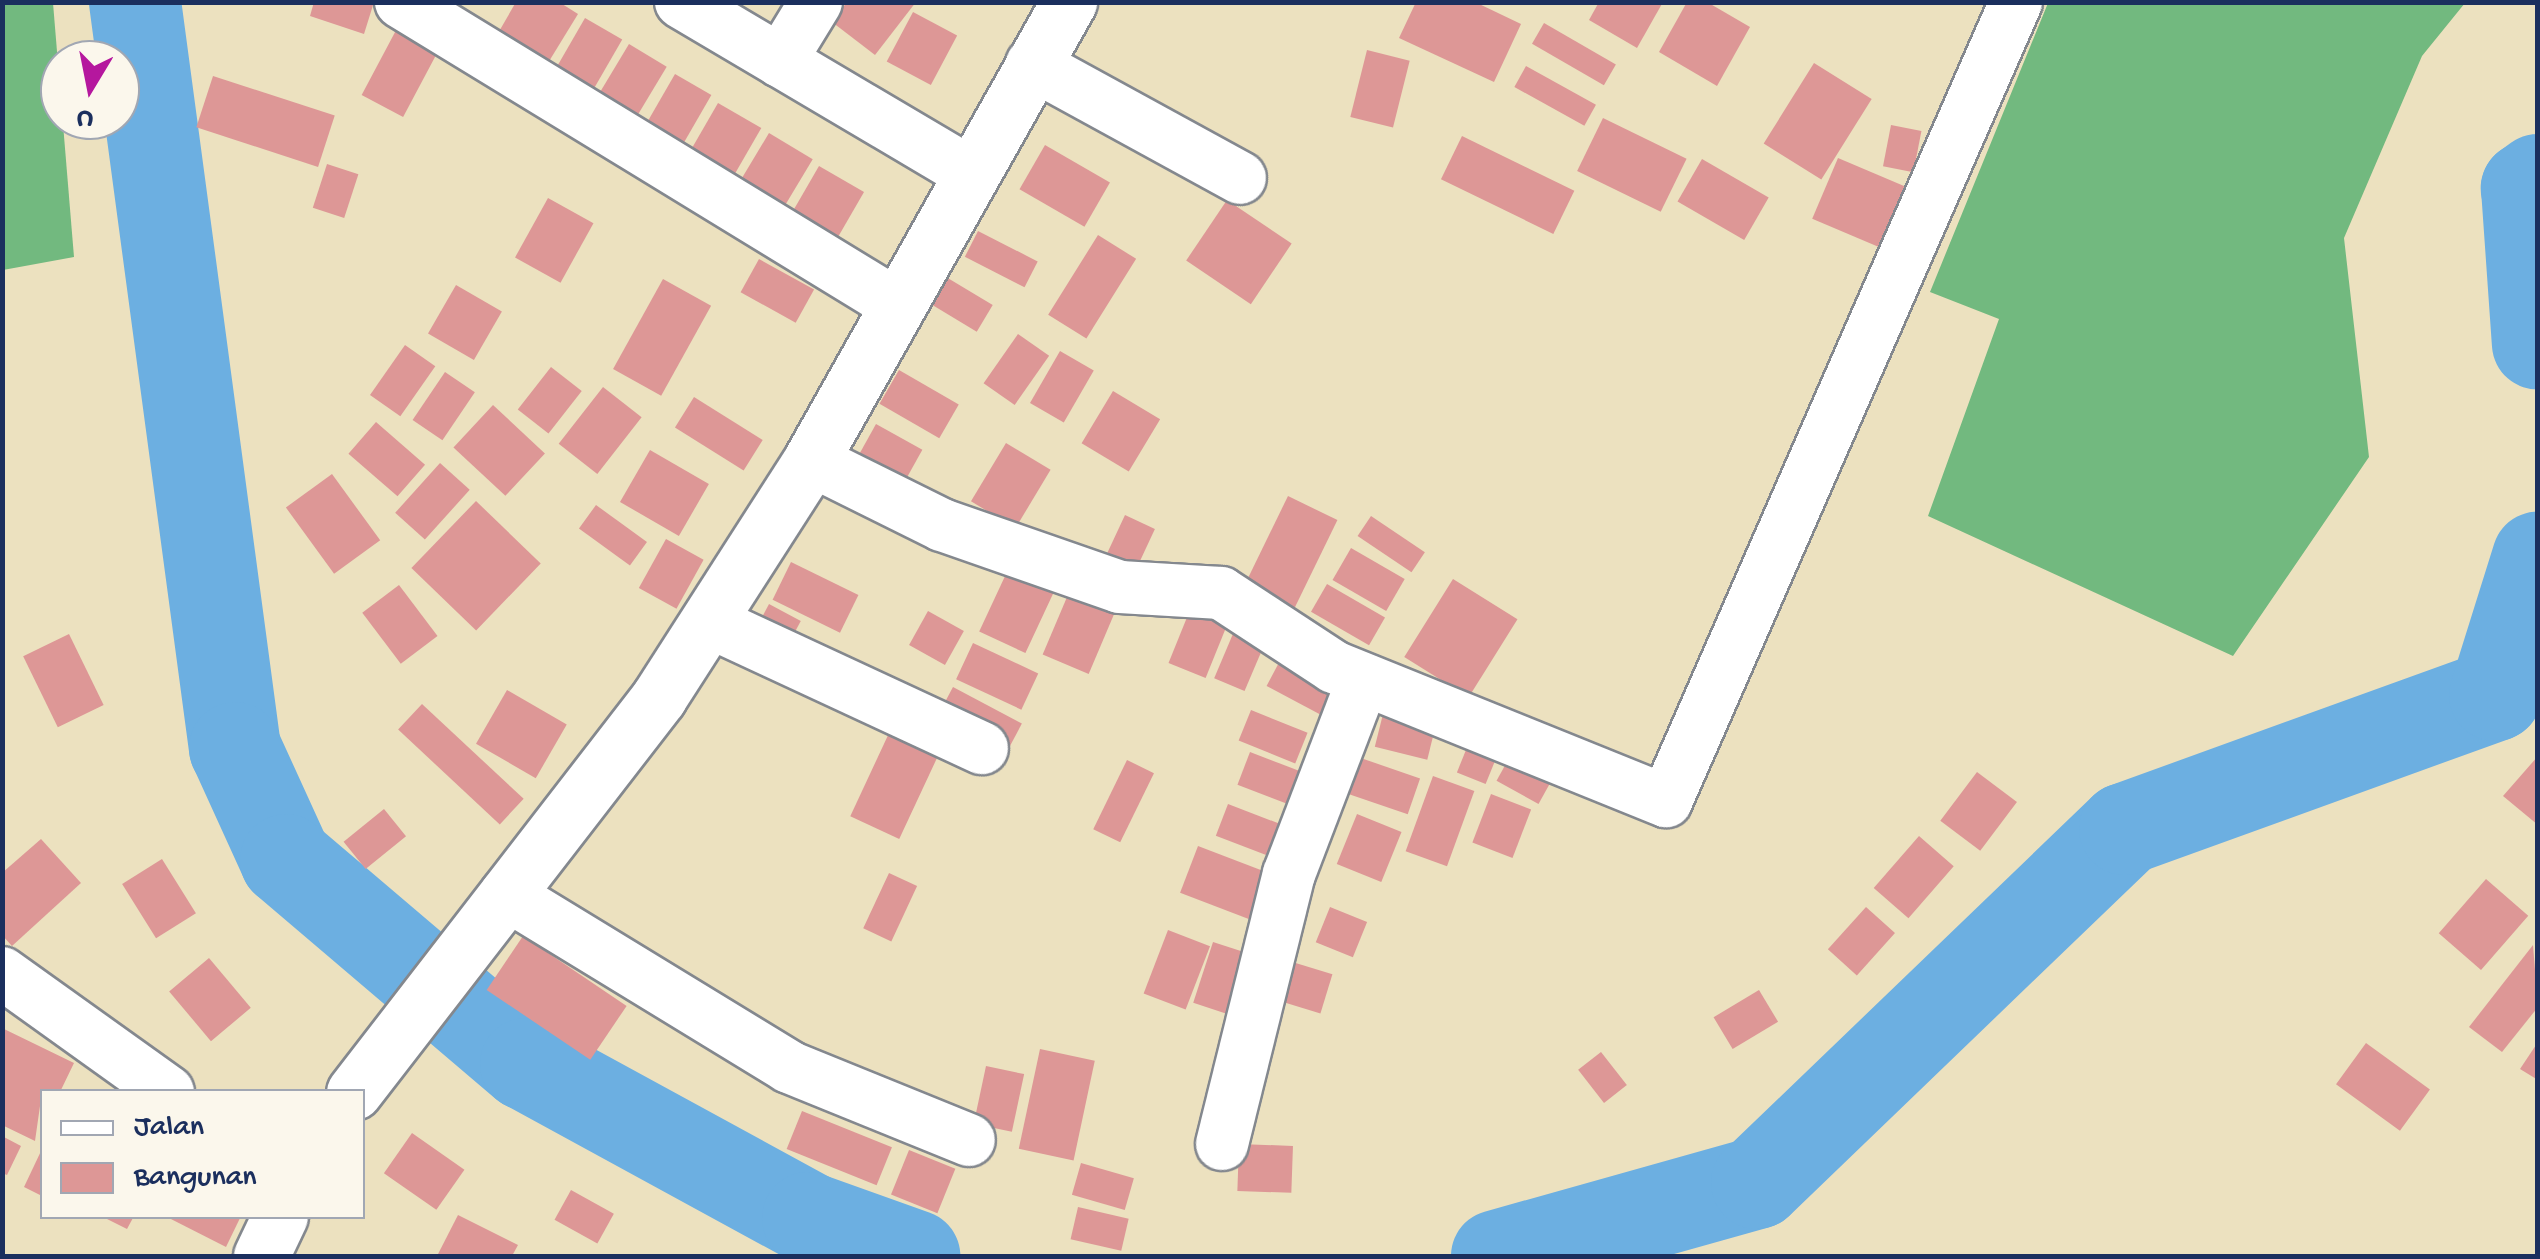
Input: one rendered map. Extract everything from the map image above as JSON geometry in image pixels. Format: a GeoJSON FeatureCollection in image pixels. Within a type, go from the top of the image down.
{"type":"FeatureCollection","features":[{"type":"Feature","properties":{"kind":"street"},"geometry":{"type":"LineString","coordinates":[[401,2],[894,303]]}},
{"type":"Feature","properties":{"kind":"street"},"geometry":{"type":"LineString","coordinates":[[681,2],[967,171]]}},
{"type":"Feature","properties":{"kind":"street"},"geometry":{"type":"LineString","coordinates":[[780,60],[816,2]]}},
{"type":"Feature","properties":{"kind":"street"},"geometry":{"type":"LineString","coordinates":[[356,1089],[494,909],[592,792],[708,622],[811,460],[967,171],[1069,2]]}},
{"type":"Feature","properties":{"kind":"street"},"geometry":{"type":"LineString","coordinates":[[811,460],[942,525],[1120,587],[1221,593],[1363,680],[1651,800],[1670,797],[2016,2]]}},
{"type":"Feature","properties":{"kind":"street"},"geometry":{"type":"LineString","coordinates":[[1032,64],[1240,178]]}},
{"type":"Feature","properties":{"kind":"street"},"geometry":{"type":"LineString","coordinates":[[708,622],[982,748]]}},
{"type":"Feature","properties":{"kind":"street"},"geometry":{"type":"LineString","coordinates":[[1222,1144],[1289,874],[1363,680]]}},
{"type":"Feature","properties":{"kind":"street"},"geometry":{"type":"LineString","coordinates":[[494,909],[789,1067],[969,1140]]}},
{"type":"Feature","properties":{"kind":"street"},"geometry":{"type":"LineString","coordinates":[[2,972],[164,1089]]}},
{"type":"Feature","properties":{"kind":"street"},"geometry":{"type":"LineString","coordinates":[[261,1256],[279,1219]]}},
{"type":"Feature","properties":{"kind":"green space"},"geometry":{"type":"Polygon","coordinates":[[[3,2],[53,3],[56,40],[40,40],[40,140],[64,140],[74,257],[3,270],[3,2]]]}},
{"type":"Feature","properties":{"kind":"green space"},"geometry":{"type":"Polygon","coordinates":[[[2048,3],[2465,3],[2422,56],[2344,238],[2369,457],[2233,656],[1928,516],[1999,319],[1930,292],[2048,3]]]}},
{"type":"Feature","properties":{"kind":"building"},"geometry":{"type":"Polygon","coordinates":[[[314,2],[374,2],[364,34],[310,16],[314,2]]]}},
{"type":"Feature","properties":{"kind":"building"},"geometry":{"type":"Polygon","coordinates":[[[516,2],[559,2],[578,14],[540,76],[490,47],[516,2]]]}},
{"type":"Feature","properties":{"kind":"building"},"geometry":{"type":"Polygon","coordinates":[[[847,2],[916,2],[875,55],[832,22],[847,2]]]}},
{"type":"Feature","properties":{"kind":"building"},"geometry":{"type":"Polygon","coordinates":[[[1416,2],[1475,2],[1521,24],[1494,82],[1399,38],[1416,2]]]}},
{"type":"Feature","properties":{"kind":"building"},"geometry":{"type":"Polygon","coordinates":[[[1599,2],[1663,2],[1637,48],[1589,20],[1599,2]]]}},
{"type":"Feature","properties":{"kind":"building"},"geometry":{"type":"Polygon","coordinates":[[[1687,2],[1707,2],[1750,27],[1717,86],[1659,52],[1687,2]]]}},
{"type":"Feature","properties":{"kind":"building"},"geometry":{"type":"Polygon","coordinates":[[[913,12],[957,35],[931,85],[887,61],[913,12]]]}},
{"type":"Feature","properties":{"kind":"building"},"geometry":{"type":"Polygon","coordinates":[[[585,18],[622,40],[586,103],[548,81],[585,18]]]}},
{"type":"Feature","properties":{"kind":"building"},"geometry":{"type":"Polygon","coordinates":[[[402,19],[443,41],[403,117],[362,95],[402,19]]]}},
{"type":"Feature","properties":{"kind":"building"},"geometry":{"type":"Polygon","coordinates":[[[1544,23],[1616,64],[1604,85],[1532,44],[1544,23]]]}},
{"type":"Feature","properties":{"kind":"building"},"geometry":{"type":"Polygon","coordinates":[[[629,44],[667,67],[629,129],[591,107],[629,44]]]}},
{"type":"Feature","properties":{"kind":"building"},"geometry":{"type":"Polygon","coordinates":[[[1367,50],[1410,61],[1393,128],[1350,117],[1367,50]]]}},
{"type":"Feature","properties":{"kind":"building"},"geometry":{"type":"Polygon","coordinates":[[[1814,63],[1872,99],[1821,180],[1764,144],[1814,63]]]}},
{"type":"Feature","properties":{"kind":"building"},"geometry":{"type":"Polygon","coordinates":[[[1526,66],[1596,105],[1584,126],[1514,87],[1526,66]]]}},
{"type":"Feature","properties":{"kind":"building"},"geometry":{"type":"Polygon","coordinates":[[[675,74],[711,95],[675,158],[638,137],[675,74]]]}},
{"type":"Feature","properties":{"kind":"building"},"geometry":{"type":"Polygon","coordinates":[[[213,76],[335,116],[318,167],[196,127],[213,76]]]}},
{"type":"Feature","properties":{"kind":"building"},"geometry":{"type":"Polygon","coordinates":[[[718,103],[761,128],[726,189],[682,164],[718,103]]]}},
{"type":"Feature","properties":{"kind":"building"},"geometry":{"type":"Polygon","coordinates":[[[1603,118],[1687,159],[1661,212],[1577,171],[1603,118]]]}},
{"type":"Feature","properties":{"kind":"building"},"geometry":{"type":"Polygon","coordinates":[[[1891,125],[1921,131],[1913,172],[1883,166],[1891,125]]]}},
{"type":"Feature","properties":{"kind":"building"},"geometry":{"type":"Polygon","coordinates":[[[769,133],[813,159],[775,223],[731,196],[769,133]]]}},
{"type":"Feature","properties":{"kind":"building"},"geometry":{"type":"Polygon","coordinates":[[[1462,136],[1574,191],[1553,234],[1441,179],[1462,136]]]}},
{"type":"Feature","properties":{"kind":"building"},"geometry":{"type":"Polygon","coordinates":[[[1045,145],[1110,182],[1084,227],[1020,189],[1045,145]]]}},
{"type":"Feature","properties":{"kind":"building"},"geometry":{"type":"Polygon","coordinates":[[[1838,158],[1905,187],[1879,247],[1812,219],[1838,158]]]}},
{"type":"Feature","properties":{"kind":"building"},"geometry":{"type":"Polygon","coordinates":[[[1702,159],[1769,198],[1744,240],[1678,201],[1702,159]]]}},
{"type":"Feature","properties":{"kind":"building"},"geometry":{"type":"Polygon","coordinates":[[[327,164],[358,174],[344,218],[313,208],[327,164]]]}},
{"type":"Feature","properties":{"kind":"building"},"geometry":{"type":"Polygon","coordinates":[[[819,166],[864,192],[829,253],[784,227],[819,166]]]}},
{"type":"Feature","properties":{"kind":"building"},"geometry":{"type":"Polygon","coordinates":[[[548,198],[593,223],[561,283],[515,257],[548,198]]]}},
{"type":"Feature","properties":{"kind":"building"},"geometry":{"type":"Polygon","coordinates":[[[1227,200],[1292,244],[1251,304],[1186,261],[1227,200]]]}},
{"type":"Feature","properties":{"kind":"building"},"geometry":{"type":"Polygon","coordinates":[[[978,231],[1038,261],[1025,287],[965,257],[978,231]]]}},
{"type":"Feature","properties":{"kind":"building"},"geometry":{"type":"Polygon","coordinates":[[[1098,235],[1136,259],[1086,339],[1048,315],[1098,235]]]}},
{"type":"Feature","properties":{"kind":"building"},"geometry":{"type":"Polygon","coordinates":[[[759,259],[814,290],[796,323],[741,292],[759,259]]]}},
{"type":"Feature","properties":{"kind":"building"},"geometry":{"type":"Polygon","coordinates":[[[931,268],[993,305],[977,332],[915,295],[931,268]]]}},
{"type":"Feature","properties":{"kind":"building"},"geometry":{"type":"Polygon","coordinates":[[[663,279],[711,306],[661,396],[613,369],[663,279]]]}},
{"type":"Feature","properties":{"kind":"building"},"geometry":{"type":"Polygon","coordinates":[[[456,285],[502,312],[474,360],[428,333],[456,285]]]}},
{"type":"Feature","properties":{"kind":"building"},"geometry":{"type":"Polygon","coordinates":[[[1018,334],[1049,356],[1015,405],[984,383],[1018,334]]]}},
{"type":"Feature","properties":{"kind":"building"},"geometry":{"type":"Polygon","coordinates":[[[405,345],[435,366],[400,416],[370,395],[405,345]]]}},
{"type":"Feature","properties":{"kind":"building"},"geometry":{"type":"Polygon","coordinates":[[[1060,351],[1094,370],[1064,422],[1030,403],[1060,351]]]}},
{"type":"Feature","properties":{"kind":"building"},"geometry":{"type":"Polygon","coordinates":[[[551,367],[582,391],[548,434],[518,410],[551,367]]]}},
{"type":"Feature","properties":{"kind":"building"},"geometry":{"type":"Polygon","coordinates":[[[899,370],[959,405],[939,438],[880,404],[899,370]]]}},
{"type":"Feature","properties":{"kind":"building"},"geometry":{"type":"Polygon","coordinates":[[[445,372],[475,392],[442,440],[413,420],[445,372]]]}},
{"type":"Feature","properties":{"kind":"building"},"geometry":{"type":"Polygon","coordinates":[[[603,387],[642,417],[597,474],[559,444],[603,387]]]}},
{"type":"Feature","properties":{"kind":"building"},"geometry":{"type":"Polygon","coordinates":[[[1113,391],[1160,419],[1129,472],[1082,443],[1113,391]]]}},
{"type":"Feature","properties":{"kind":"building"},"geometry":{"type":"Polygon","coordinates":[[[694,397],[763,440],[744,470],[675,428],[694,397]]]}},
{"type":"Feature","properties":{"kind":"building"},"geometry":{"type":"Polygon","coordinates":[[[493,405],[545,453],[505,496],[453,447],[493,405]]]}},
{"type":"Feature","properties":{"kind":"building"},"geometry":{"type":"Polygon","coordinates":[[[376,422],[425,465],[398,496],[348,454],[376,422]]]}},
{"type":"Feature","properties":{"kind":"building"},"geometry":{"type":"Polygon","coordinates":[[[876,424],[922,450],[897,496],[850,470],[876,424]]]}},
{"type":"Feature","properties":{"kind":"building"},"geometry":{"type":"Polygon","coordinates":[[[1006,443],[1051,470],[1016,528],[971,501],[1006,443]]]}},
{"type":"Feature","properties":{"kind":"building"},"geometry":{"type":"Polygon","coordinates":[[[650,450],[709,484],[679,536],[620,502],[650,450]]]}},
{"type":"Feature","properties":{"kind":"building"},"geometry":{"type":"Polygon","coordinates":[[[440,463],[470,490],[425,540],[395,513],[440,463]]]}},
{"type":"Feature","properties":{"kind":"building"},"geometry":{"type":"Polygon","coordinates":[[[332,474],[380,540],[334,574],[286,508],[332,474]]]}},
{"type":"Feature","properties":{"kind":"building"},"geometry":{"type":"Polygon","coordinates":[[[1288,496],[1337,520],[1294,610],[1244,586],[1288,496]]]}},
{"type":"Feature","properties":{"kind":"building"},"geometry":{"type":"Polygon","coordinates":[[[476,501],[541,564],[476,630],[411,568],[476,501]]]}},
{"type":"Feature","properties":{"kind":"building"},"geometry":{"type":"Polygon","coordinates":[[[596,505],[647,542],[630,565],[579,528],[596,505]]]}},
{"type":"Feature","properties":{"kind":"building"},"geometry":{"type":"Polygon","coordinates":[[[1125,515],[1155,529],[1130,582],[1100,568],[1125,515]]]}},
{"type":"Feature","properties":{"kind":"building"},"geometry":{"type":"Polygon","coordinates":[[[1371,516],[1425,552],[1411,572],[1358,536],[1371,516]]]}},
{"type":"Feature","properties":{"kind":"building"},"geometry":{"type":"Polygon","coordinates":[[[666,539],[704,560],[676,609],[639,588],[666,539]]]}},
{"type":"Feature","properties":{"kind":"building"},"geometry":{"type":"Polygon","coordinates":[[[1351,548],[1405,579],[1386,611],[1332,580],[1351,548]]]}},
{"type":"Feature","properties":{"kind":"building"},"geometry":{"type":"Polygon","coordinates":[[[1013,559],[1059,581],[1025,653],[979,632],[1013,559]]]}},
{"type":"Feature","properties":{"kind":"building"},"geometry":{"type":"Polygon","coordinates":[[[791,562],[858,595],[840,633],[773,600],[791,562]]]}},
{"type":"Feature","properties":{"kind":"building"},"geometry":{"type":"Polygon","coordinates":[[[1453,579],[1517,619],[1469,697],[1404,657],[1453,579]]]}},
{"type":"Feature","properties":{"kind":"building"},"geometry":{"type":"Polygon","coordinates":[[[1327,584],[1385,618],[1369,645],[1311,612],[1327,584]]]}},
{"type":"Feature","properties":{"kind":"building"},"geometry":{"type":"Polygon","coordinates":[[[399,585],[438,636],[401,664],[362,613],[399,585]]]}},
{"type":"Feature","properties":{"kind":"building"},"geometry":{"type":"Polygon","coordinates":[[[1070,590],[1116,610],[1089,674],[1043,654],[1070,590]]]}},
{"type":"Feature","properties":{"kind":"building"},"geometry":{"type":"Polygon","coordinates":[[[1194,600],[1231,615],[1206,678],[1169,663],[1194,600]]]}},
{"type":"Feature","properties":{"kind":"building"},"geometry":{"type":"Polygon","coordinates":[[[769,604],[801,621],[790,642],[758,625],[769,604]]]}},
{"type":"Feature","properties":{"kind":"building"},"geometry":{"type":"Polygon","coordinates":[[[928,611],[964,631],[945,665],[909,645],[928,611]]]}},
{"type":"Feature","properties":{"kind":"building"},"geometry":{"type":"Polygon","coordinates":[[[1238,622],[1268,635],[1245,691],[1214,678],[1238,622]]]}},
{"type":"Feature","properties":{"kind":"building"},"geometry":{"type":"Polygon","coordinates":[[[69,634],[104,705],[58,727],[23,656],[69,634]]]}},
{"type":"Feature","properties":{"kind":"building"},"geometry":{"type":"Polygon","coordinates":[[[973,643],[1038,673],[1021,710],[956,679],[973,643]]]}},
{"type":"Feature","properties":{"kind":"building"},"geometry":{"type":"Polygon","coordinates":[[[1283,655],[1340,685],[1323,716],[1267,686],[1283,655]]]}},
{"type":"Feature","properties":{"kind":"building"},"geometry":{"type":"Polygon","coordinates":[[[953,687],[1022,724],[1008,750],[939,713],[953,687]]]}},
{"type":"Feature","properties":{"kind":"building"},"geometry":{"type":"Polygon","coordinates":[[[507,690],[567,724],[536,778],[476,744],[507,690]]]}},
{"type":"Feature","properties":{"kind":"building"},"geometry":{"type":"Polygon","coordinates":[[[422,704],[524,799],[500,824],[398,730],[422,704]]]}},
{"type":"Feature","properties":{"kind":"building"},"geometry":{"type":"Polygon","coordinates":[[[1385,706],[1437,719],[1427,760],[1375,747],[1385,706]]]}},
{"type":"Feature","properties":{"kind":"building"},"geometry":{"type":"Polygon","coordinates":[[[1251,710],[1308,733],[1295,763],[1239,741],[1251,710]]]}},
{"type":"Feature","properties":{"kind":"building"},"geometry":{"type":"Polygon","coordinates":[[[890,731],[939,754],[899,839],[850,816],[890,731]]]}},
{"type":"Feature","properties":{"kind":"building"},"geometry":{"type":"Polygon","coordinates":[[[1470,740],[1499,752],[1486,784],[1457,772],[1470,740]]]}},
{"type":"Feature","properties":{"kind":"building"},"geometry":{"type":"Polygon","coordinates":[[[1513,751],[1555,774],[1538,804],[1497,781],[1513,751]]]}},
{"type":"Feature","properties":{"kind":"building"},"geometry":{"type":"Polygon","coordinates":[[[1250,752],[1311,775],[1298,808],[1237,785],[1250,752]]]}},
{"type":"Feature","properties":{"kind":"building"},"geometry":{"type":"Polygon","coordinates":[[[1352,755],[1420,778],[1408,814],[1340,791],[1352,755]]]}},
{"type":"Feature","properties":{"kind":"building"},"geometry":{"type":"Polygon","coordinates":[[[2538,756],[2538,825],[2503,796],[2538,756]]]}},
{"type":"Feature","properties":{"kind":"building"},"geometry":{"type":"Polygon","coordinates":[[[1127,760],[1154,773],[1120,842],[1093,829],[1127,760]]]}},
{"type":"Feature","properties":{"kind":"building"},"geometry":{"type":"Polygon","coordinates":[[[1977,772],[2017,802],[1980,851],[1940,821],[1977,772]]]}},
{"type":"Feature","properties":{"kind":"building"},"geometry":{"type":"Polygon","coordinates":[[[1433,776],[1474,791],[1447,866],[1406,851],[1433,776]]]}},
{"type":"Feature","properties":{"kind":"building"},"geometry":{"type":"Polygon","coordinates":[[[1491,794],[1531,809],[1513,858],[1472,843],[1491,794]]]}},
{"type":"Feature","properties":{"kind":"building"},"geometry":{"type":"Polygon","coordinates":[[[1228,804],[1289,827],[1276,859],[1216,836],[1228,804]]]}},
{"type":"Feature","properties":{"kind":"building"},"geometry":{"type":"Polygon","coordinates":[[[384,809],[406,836],[366,869],[344,842],[384,809]]]}},
{"type":"Feature","properties":{"kind":"building"},"geometry":{"type":"Polygon","coordinates":[[[1357,814],[1402,832],[1381,882],[1337,864],[1357,814]]]}},
{"type":"Feature","properties":{"kind":"building"},"geometry":{"type":"Polygon","coordinates":[[[1919,836],[1954,866],[1908,918],[1874,888],[1919,836]]]}},
{"type":"Feature","properties":{"kind":"building"},"geometry":{"type":"Polygon","coordinates":[[[41,839],[81,883],[12,946],[2,935],[2,873],[41,839]]]}},
{"type":"Feature","properties":{"kind":"building"},"geometry":{"type":"Polygon","coordinates":[[[1198,846],[1270,874],[1252,920],[1180,893],[1198,846]]]}},
{"type":"Feature","properties":{"kind":"building"},"geometry":{"type":"Polygon","coordinates":[[[162,859],[196,913],[156,938],[122,884],[162,859]]]}},
{"type":"Feature","properties":{"kind":"building"},"geometry":{"type":"Polygon","coordinates":[[[889,873],[917,886],[891,941],[863,928],[889,873]]]}},
{"type":"Feature","properties":{"kind":"building"},"geometry":{"type":"Polygon","coordinates":[[[2486,879],[2528,916],[2481,970],[2439,933],[2486,879]]]}},
{"type":"Feature","properties":{"kind":"building"},"geometry":{"type":"Polygon","coordinates":[[[1330,907],[1367,922],[1353,957],[1316,942],[1330,907]]]}},
{"type":"Feature","properties":{"kind":"building"},"geometry":{"type":"Polygon","coordinates":[[[1866,907],[1895,933],[1857,975],[1828,949],[1866,907]]]}},
{"type":"Feature","properties":{"kind":"building"},"geometry":{"type":"Polygon","coordinates":[[[1168,930],[1210,946],[1186,1010],[1144,993],[1168,930]]]}},
{"type":"Feature","properties":{"kind":"building"},"geometry":{"type":"Polygon","coordinates":[[[523,936],[627,1006],[590,1060],[487,990],[523,936]]]}},
{"type":"Feature","properties":{"kind":"building"},"geometry":{"type":"Polygon","coordinates":[[[1213,942],[1250,954],[1230,1015],[1193,1003],[1213,942]]]}},
{"type":"Feature","properties":{"kind":"building"},"geometry":{"type":"Polygon","coordinates":[[[2533,945],[2538,1007],[2502,1052],[2469,1027],[2533,945]]]}},
{"type":"Feature","properties":{"kind":"building"},"geometry":{"type":"Polygon","coordinates":[[[1276,957],[1332,974],[1320,1013],[1264,996],[1276,957]]]}},
{"type":"Feature","properties":{"kind":"building"},"geometry":{"type":"Polygon","coordinates":[[[209,958],[251,1008],[211,1041],[169,991],[209,958]]]}},
{"type":"Feature","properties":{"kind":"building"},"geometry":{"type":"Polygon","coordinates":[[[1759,990],[1778,1022],[1733,1049],[1714,1017],[1759,990]]]}},
{"type":"Feature","properties":{"kind":"building"},"geometry":{"type":"Polygon","coordinates":[[[2,1028],[74,1063],[61,1089],[40,1089],[35,1141],[2,1125],[2,1028]]]}},
{"type":"Feature","properties":{"kind":"building"},"geometry":{"type":"Polygon","coordinates":[[[2538,1042],[2538,1080],[2520,1069],[2538,1042]]]}},
{"type":"Feature","properties":{"kind":"building"},"geometry":{"type":"Polygon","coordinates":[[[2366,1043],[2430,1089],[2400,1131],[2336,1084],[2366,1043]]]}},
{"type":"Feature","properties":{"kind":"building"},"geometry":{"type":"Polygon","coordinates":[[[1040,1049],[1095,1061],[1074,1160],[1019,1149],[1040,1049]]]}},
{"type":"Feature","properties":{"kind":"building"},"geometry":{"type":"Polygon","coordinates":[[[1601,1052],[1627,1085],[1604,1103],[1578,1070],[1601,1052]]]}},
{"type":"Feature","properties":{"kind":"building"},"geometry":{"type":"Polygon","coordinates":[[[986,1066],[1024,1074],[1012,1132],[974,1124],[986,1066]]]}},
{"type":"Feature","properties":{"kind":"building"},"geometry":{"type":"Polygon","coordinates":[[[802,1111],[892,1147],[877,1185],[787,1149],[802,1111]]]}},
{"type":"Feature","properties":{"kind":"building"},"geometry":{"type":"Polygon","coordinates":[[[412,1133],[464,1170],[436,1210],[384,1173],[412,1133]]]}},
{"type":"Feature","properties":{"kind":"building"},"geometry":{"type":"Polygon","coordinates":[[[2,1136],[21,1146],[7,1175],[2,1173],[2,1136]]]}},
{"type":"Feature","properties":{"kind":"building"},"geometry":{"type":"Polygon","coordinates":[[[1239,1144],[1293,1146],[1291,1193],[1237,1191],[1239,1144]]]}},
{"type":"Feature","properties":{"kind":"building"},"geometry":{"type":"Polygon","coordinates":[[[909,1150],[955,1169],[937,1213],[891,1195],[909,1150]]]}},
{"type":"Feature","properties":{"kind":"building"},"geometry":{"type":"Polygon","coordinates":[[[40,1153],[40,1195],[24,1187],[40,1153]]]}},
{"type":"Feature","properties":{"kind":"building"},"geometry":{"type":"Polygon","coordinates":[[[1081,1163],[1134,1178],[1125,1210],[1072,1195],[1081,1163]]]}},
{"type":"Feature","properties":{"kind":"building"},"geometry":{"type":"Polygon","coordinates":[[[571,1190],[614,1214],[597,1243],[555,1220],[571,1190]]]}},
{"type":"Feature","properties":{"kind":"building"},"geometry":{"type":"Polygon","coordinates":[[[1078,1207],[1129,1219],[1121,1251],[1071,1239],[1078,1207]]]}},
{"type":"Feature","properties":{"kind":"building"},"geometry":{"type":"Polygon","coordinates":[[[458,1215],[518,1245],[512,1256],[437,1256],[458,1215]]]}},
{"type":"Feature","properties":{"kind":"building"},"geometry":{"type":"Polygon","coordinates":[[[107,1219],[132,1219],[127,1229],[107,1219]]]}},
{"type":"Feature","properties":{"kind":"building"},"geometry":{"type":"Polygon","coordinates":[[[171,1219],[240,1219],[226,1247],[171,1219]]]}},
{"type":"Feature","properties":{"kind":"waterway"},"geometry":{"type":"LineString","coordinates":[[135,2],[235,748],[286,860],[526,1064],[808,1218],[914,1256]]}},
{"type":"Feature","properties":{"kind":"waterway"},"geometry":{"type":"LineString","coordinates":[[2538,180],[2527,188],[2538,344]]}},
{"type":"Feature","properties":{"kind":"waterway"},"geometry":{"type":"LineString","coordinates":[[1497,1256],[1757,1183],[2125,829],[2495,695],[2538,558]]}}]}
